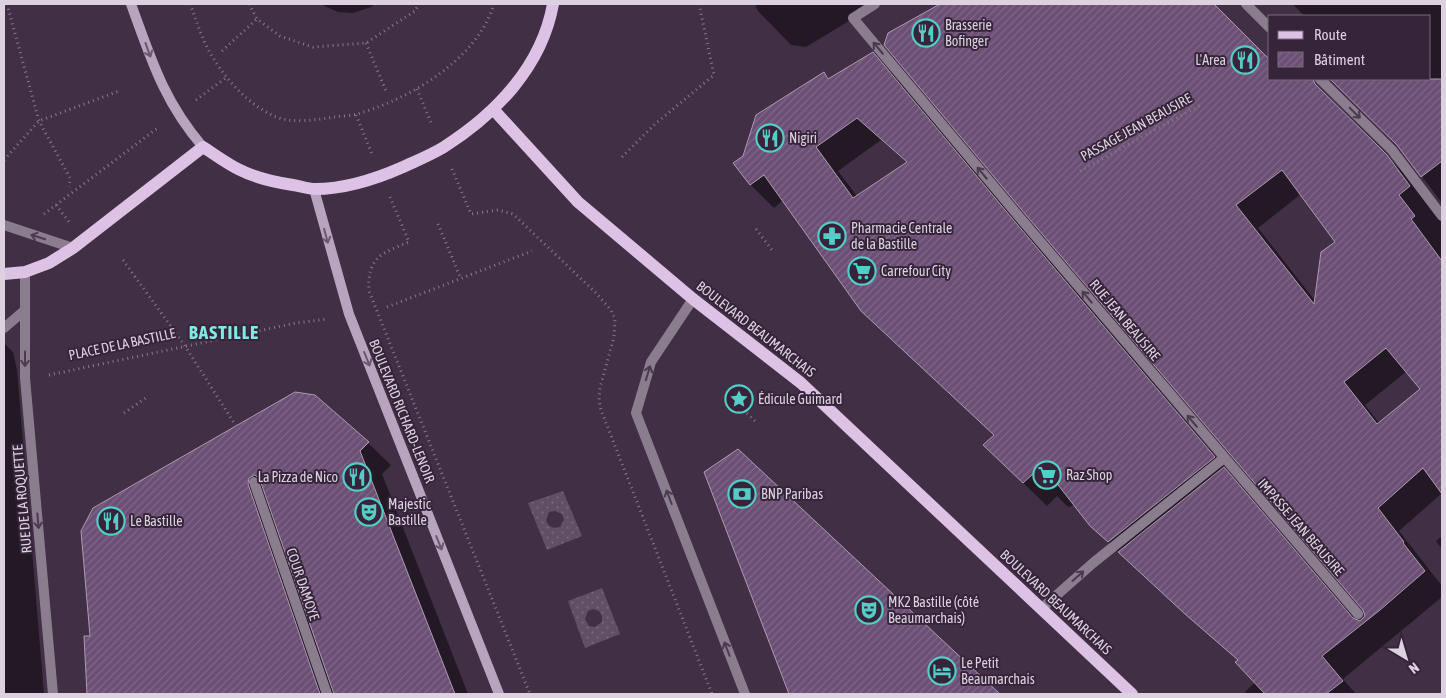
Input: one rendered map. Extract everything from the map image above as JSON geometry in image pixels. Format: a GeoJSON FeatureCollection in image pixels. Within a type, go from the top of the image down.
{"type":"FeatureCollection","features":[{"type":"Feature","properties":{"kind":"main road"},"geometry":{"type":"LineString","coordinates":[[4,274],[24,272],[49,264],[73,248],[203,147],[238,169],[271,181],[314,189],[381,176],[442,148],[471,129],[493,110],[515,86],[541,42],[550,21],[553,4]]}},
{"type":"Feature","properties":{"kind":"main road","name":"BOULEVARD BEAUMARCHAIS"},"geometry":{"type":"LineString","coordinates":[[493,110],[578,202],[693,299],[801,383],[1132,694]]}},
{"type":"Feature","properties":{"kind":"street"},"geometry":{"type":"LineString","coordinates":[[131,4],[165,92],[192,134],[203,147]]}},
{"type":"Feature","properties":{"kind":"street","name":"RUE JEAN BEAUSIRE"},"geometry":{"type":"LineString","coordinates":[[876,4],[852,18],[1224,458]]}},
{"type":"Feature","properties":{"kind":"street"},"geometry":{"type":"LineString","coordinates":[[1246,4],[1268,26]]}},
{"type":"Feature","properties":{"kind":"street"},"geometry":{"type":"LineString","coordinates":[[1321,80],[1392,150],[1442,216]]}},
{"type":"Feature","properties":{"kind":"street","name":"BOULEVARD RICHARD-LENOIR"},"geometry":{"type":"LineString","coordinates":[[314,189],[349,314],[499,694]]}},
{"type":"Feature","properties":{"kind":"street"},"geometry":{"type":"LineString","coordinates":[[4,225],[73,248]]}},
{"type":"Feature","properties":{"kind":"street","name":"RUE DE LA ROQUETTE"},"geometry":{"type":"LineString","coordinates":[[24,272],[25,378],[53,694]]}},
{"type":"Feature","properties":{"kind":"street"},"geometry":{"type":"LineString","coordinates":[[693,299],[651,362],[636,412],[745,694]]}},
{"type":"Feature","properties":{"kind":"street"},"geometry":{"type":"LineString","coordinates":[[4,328],[25,310]]}},
{"type":"Feature","properties":{"kind":"street"},"geometry":{"type":"LineString","coordinates":[[1041,609],[1093,563],[1224,458]]}},
{"type":"Feature","properties":{"kind":"street","name":"IMPASSE JEAN BEAUSIRE"},"geometry":{"type":"LineString","coordinates":[[1224,458],[1358,614]]}},
{"type":"Feature","properties":{"kind":"street","name":"COUR DAMOYE"},"geometry":{"type":"LineString","coordinates":[[254,482],[327,694]]}},
{"type":"Feature","properties":{"kind":"path"},"geometry":{"type":"LineString","coordinates":[[7,4],[39,121],[70,178],[69,187]]}},
{"type":"Feature","properties":{"kind":"path"},"geometry":{"type":"LineString","coordinates":[[190,4],[211,56],[243,95],[276,118],[313,121],[356,114],[390,102],[436,77],[469,48],[484,28],[494,4]]}},
{"type":"Feature","properties":{"kind":"path"},"geometry":{"type":"LineString","coordinates":[[249,4],[257,19],[280,36],[313,47],[366,43],[415,11],[420,4]]}},
{"type":"Feature","properties":{"kind":"path"},"geometry":{"type":"LineString","coordinates":[[622,156],[656,124],[714,75],[699,4]]}},
{"type":"Feature","properties":{"kind":"path"},"geometry":{"type":"LineString","coordinates":[[222,51],[257,19]]}},
{"type":"Feature","properties":{"kind":"path"},"geometry":{"type":"LineString","coordinates":[[366,43],[386,91]]}},
{"type":"Feature","properties":{"kind":"path"},"geometry":{"type":"LineString","coordinates":[[417,89],[472,214],[498,210],[513,214],[595,292],[611,310],[615,319],[614,337],[600,388],[600,410],[712,694]]}},
{"type":"Feature","properties":{"kind":"path"},"geometry":{"type":"LineString","coordinates":[[4,160],[39,121],[119,90]]}},
{"type":"Feature","properties":{"kind":"path","name":"PASSAGE JEAN BEAUSIRE"},"geometry":{"type":"LineString","coordinates":[[1080,170],[1202,104]]}},
{"type":"Feature","properties":{"kind":"path"},"geometry":{"type":"LineString","coordinates":[[56,205],[124,153]]}},
{"type":"Feature","properties":{"kind":"path"},"geometry":{"type":"LineString","coordinates":[[438,224],[461,279]]}},
{"type":"Feature","properties":{"kind":"path"},"geometry":{"type":"LineString","coordinates":[[756,229],[772,250]]}},
{"type":"Feature","properties":{"kind":"path","name":"BOULEVARD RICHARD-LENOIR"},"geometry":{"type":"LineString","coordinates":[[409,242],[377,257],[370,269],[368,278],[369,291],[530,694]]}},
{"type":"Feature","properties":{"kind":"path"},"geometry":{"type":"LineString","coordinates":[[387,307],[532,250]]}},
{"type":"Feature","properties":{"kind":"path"},"geometry":{"type":"LineString","coordinates":[[123,260],[185,346],[236,426]]}},
{"type":"Feature","properties":{"kind":"path","name":"PLACE DE LA BASTILLE"},"geometry":{"type":"LineString","coordinates":[[47,376],[296,323],[332,318]]}},
{"type":"Feature","properties":{"kind":"path"},"geometry":{"type":"LineString","coordinates":[[124,413],[147,397]]}},
{"type":"Feature","properties":{"kind":"path"},"geometry":{"type":"LineString","coordinates":[[736,403],[757,422]]}},
{"type":"Feature","properties":{"kind":"shaded area"},"geometry":{"type":"Polygon","coordinates":[[[563,491],[582,536],[547,550],[528,503],[563,491]],[[555,511],[549,512],[546,520],[549,526],[553,528],[560,527],[564,520],[562,514],[555,511]]]}},
{"type":"Feature","properties":{"kind":"shaded area"},"geometry":{"type":"Polygon","coordinates":[[[602,588],[620,634],[585,648],[568,601],[602,588]],[[593,609],[588,611],[585,619],[589,626],[595,627],[602,622],[602,616],[599,611],[593,609]]]}},
{"type":"Feature","properties":{"kind":"building"},"geometry":{"type":"Polygon","coordinates":[[[940,4],[1214,4],[1268,58],[1268,80],[1313,80],[1315,84],[1387,155],[1410,186],[1399,195],[1415,216],[1411,219],[1442,261],[1442,494],[1423,468],[1378,508],[1425,571],[1322,656],[1343,681],[1326,694],[1265,694],[1235,662],[1238,660],[1118,552],[1224,467],[1353,618],[1360,621],[1365,616],[1363,610],[1026,215],[884,45],[888,33],[940,4]],[[1282,170],[1236,205],[1314,304],[1321,252],[1335,242],[1282,170]],[[1386,348],[1344,382],[1377,424],[1420,389],[1386,348]]]}},
{"type":"Feature","properties":{"kind":"building"},"geometry":{"type":"Polygon","coordinates":[[[873,52],[1215,457],[1108,542],[1090,526],[1055,481],[1044,485],[1033,474],[1023,483],[983,445],[994,435],[861,311],[764,175],[750,185],[733,163],[743,156],[756,115],[824,72],[828,79],[873,52]],[[857,118],[816,147],[853,198],[907,162],[857,118]]]}},
{"type":"Feature","properties":{"kind":"building"},"geometry":{"type":"Polygon","coordinates":[[[1442,79],[1442,161],[1421,177],[1397,145],[1331,80],[1442,79]]]}},
{"type":"Feature","properties":{"kind":"building"},"geometry":{"type":"Polygon","coordinates":[[[295,392],[315,395],[369,442],[360,451],[455,694],[334,694],[260,480],[255,475],[249,478],[248,484],[320,694],[87,694],[84,636],[90,636],[81,531],[93,508],[295,392]]]}},
{"type":"Feature","properties":{"kind":"building"},"geometry":{"type":"Polygon","coordinates":[[[738,449],[1000,694],[789,694],[704,472],[738,449]]]}},
{"type":"Feature","properties":{"kind":"place","name":"Brasserie Bofinger"},"geometry":{"type":"Point","coordinates":[926,33]}},
{"type":"Feature","properties":{"kind":"place","name":"L'Area"},"geometry":{"type":"Point","coordinates":[1245,60]}},
{"type":"Feature","properties":{"kind":"place","name":"Nigiri"},"geometry":{"type":"Point","coordinates":[770,138]}},
{"type":"Feature","properties":{"kind":"place","name":"Pharmacie Centrale de la Bastille"},"geometry":{"type":"Point","coordinates":[832,236]}},
{"type":"Feature","properties":{"kind":"place","name":"Carrefour City"},"geometry":{"type":"Point","coordinates":[862,271]}},
{"type":"Feature","properties":{"kind":"place","name":"Édicule Guimard"},"geometry":{"type":"Point","coordinates":[739,399]}},
{"type":"Feature","properties":{"kind":"place","name":"Raz Shop"},"geometry":{"type":"Point","coordinates":[1047,475]}},
{"type":"Feature","properties":{"kind":"place","name":"La Pizza de Nico"},"geometry":{"type":"Point","coordinates":[357,477]}},
{"type":"Feature","properties":{"kind":"place","name":"BNP Paribas"},"geometry":{"type":"Point","coordinates":[742,494]}},
{"type":"Feature","properties":{"kind":"place","name":"Majestic Bastille"},"geometry":{"type":"Point","coordinates":[369,512]}},
{"type":"Feature","properties":{"kind":"place","name":"Le Bastille"},"geometry":{"type":"Point","coordinates":[111,521]}},
{"type":"Feature","properties":{"kind":"place","name":"MK2 Bastille (côté Beaumarchais)"},"geometry":{"type":"Point","coordinates":[869,610]}},
{"type":"Feature","properties":{"kind":"place","name":"Le Petit Beaumarchais"},"geometry":{"type":"Point","coordinates":[942,671]}},
{"type":"Feature","properties":{"kind":"district","name":"BASTILLE"},"geometry":{"type":"Point","coordinates":[224,332]}}]}
